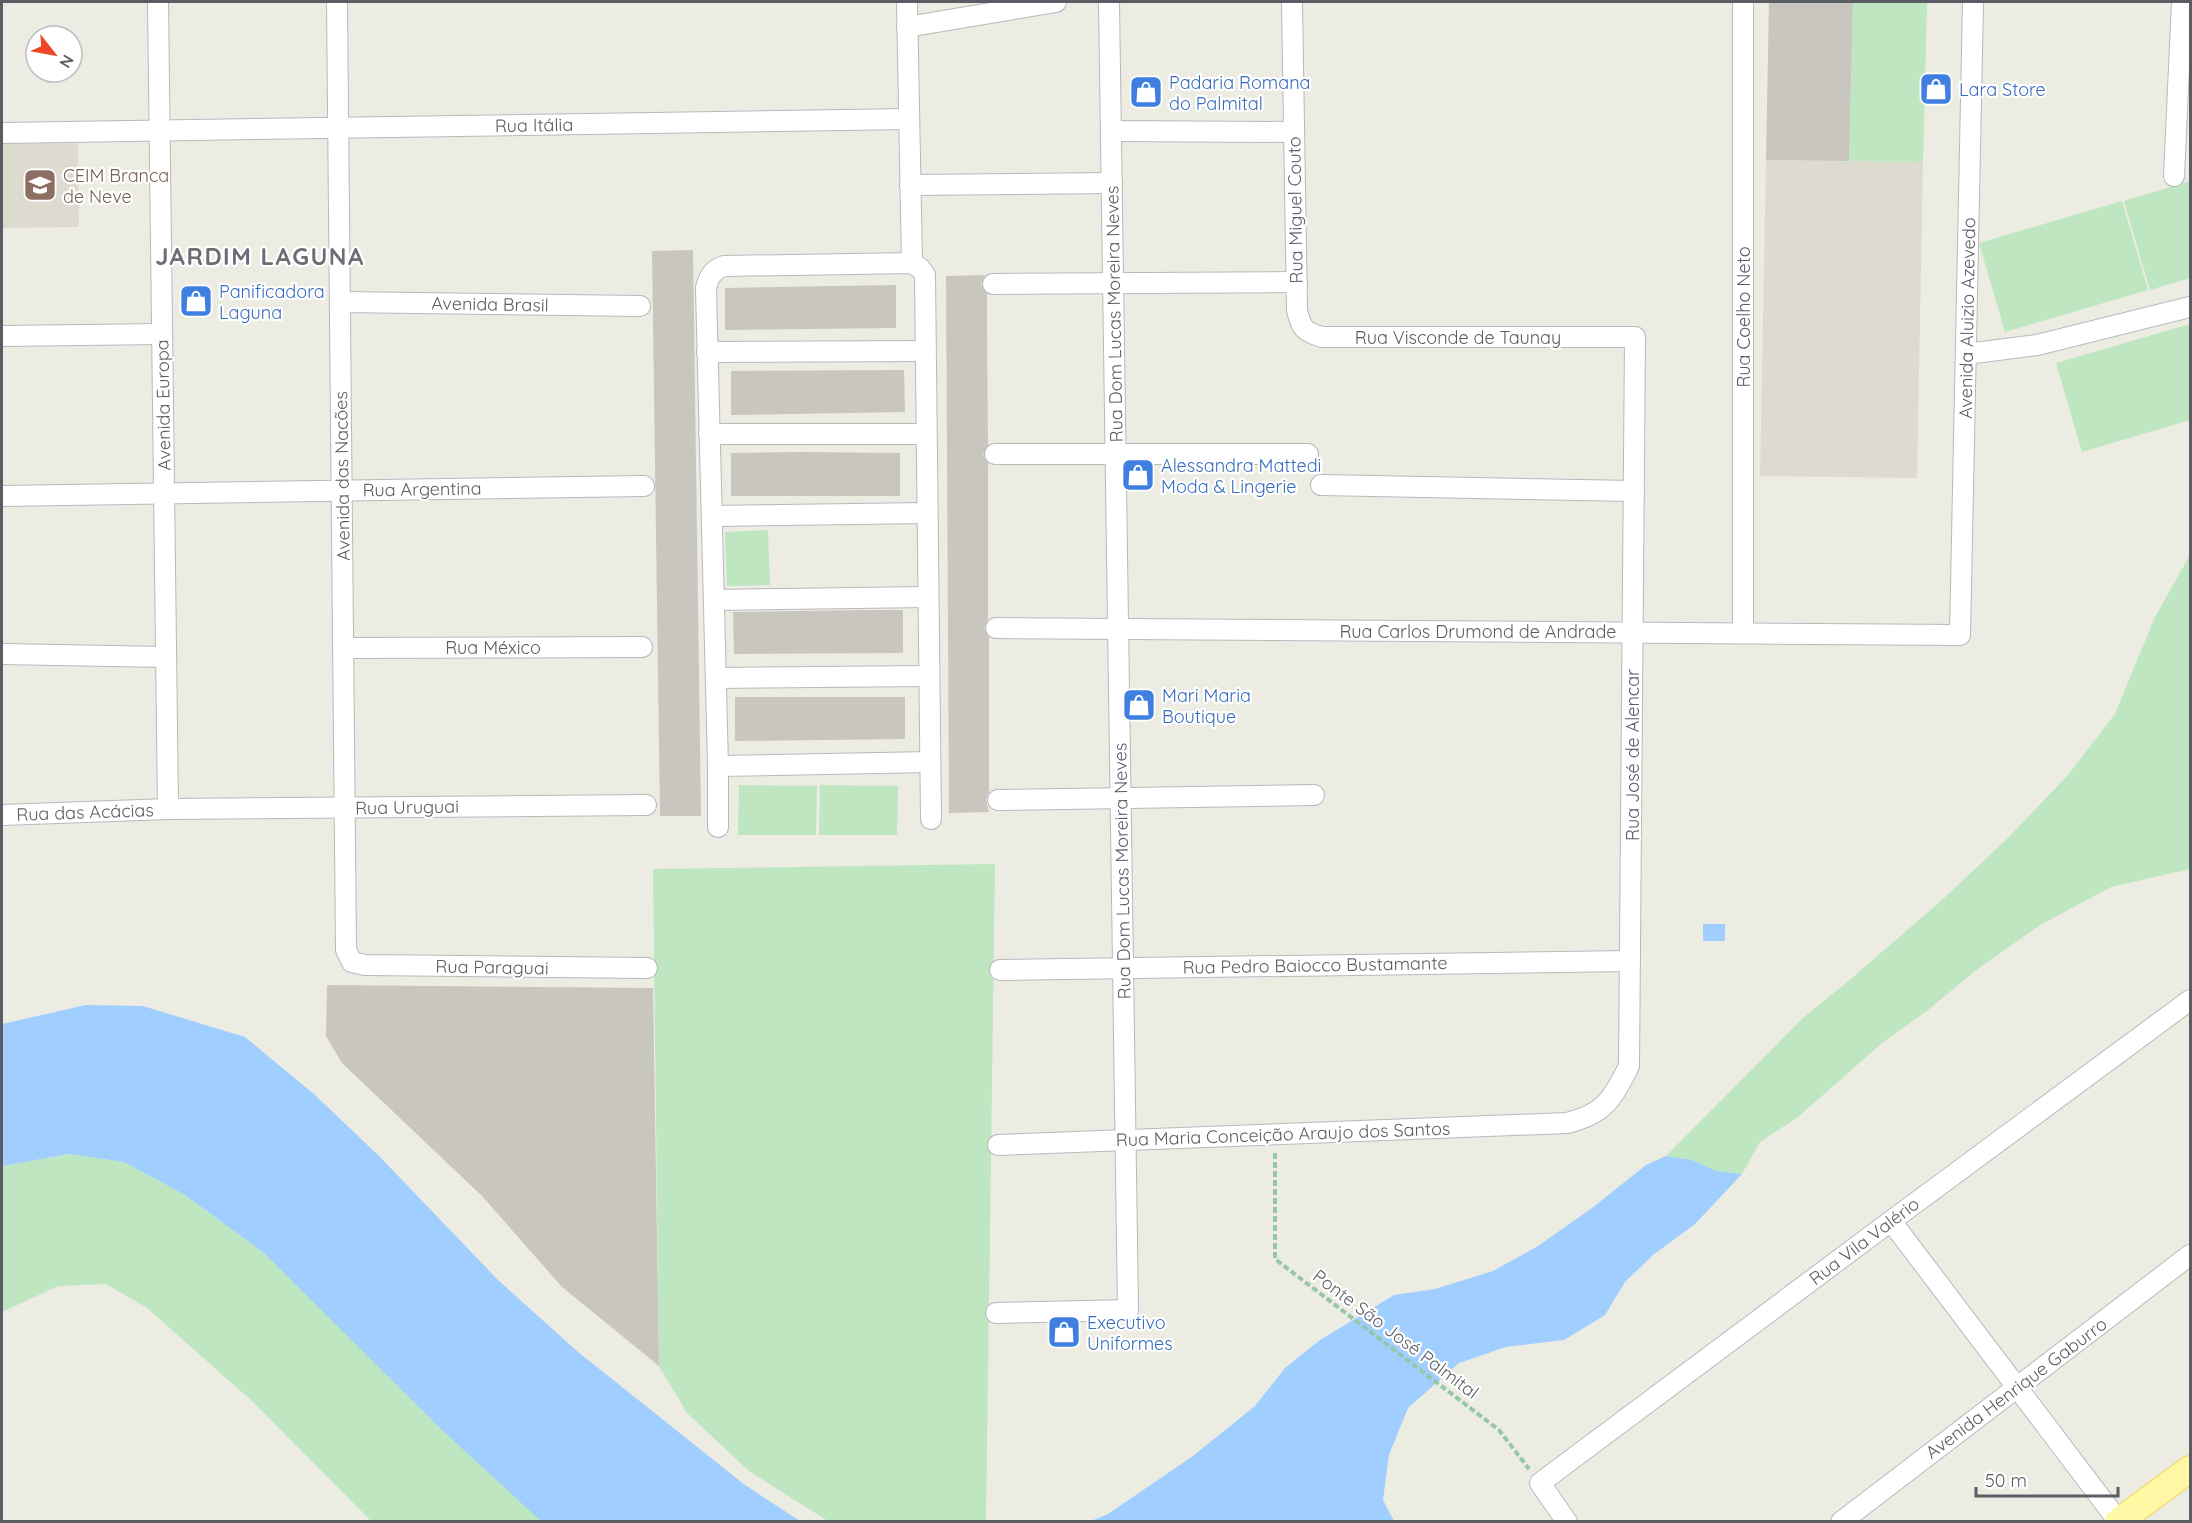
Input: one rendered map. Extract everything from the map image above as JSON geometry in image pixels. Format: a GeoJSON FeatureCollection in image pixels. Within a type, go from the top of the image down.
{"type":"FeatureCollection","features":[{"type":"Feature","properties":{"kind":"main road"},"geometry":{"type":"LineString","coordinates":[[2119,1521],[2190,1469]]}},
{"type":"Feature","properties":{"kind":"street","name":"Avenida Europa"},"geometry":{"type":"LineString","coordinates":[[158,2],[168,809]]}},
{"type":"Feature","properties":{"kind":"street","name":"Avenida das Nacões"},"geometry":{"type":"LineString","coordinates":[[337,2],[346,950]]}},
{"type":"Feature","properties":{"kind":"street"},"geometry":{"type":"LineString","coordinates":[[907,2],[912,264]]}},
{"type":"Feature","properties":{"kind":"street"},"geometry":{"type":"LineString","coordinates":[[907,27],[1056,2]]}},
{"type":"Feature","properties":{"kind":"street","name":"Rua Dom Lucas Moreira Neves"},"geometry":{"type":"LineString","coordinates":[[996,1314],[1128,1310],[1109,2]]}},
{"type":"Feature","properties":{"kind":"street","name":"Rua Miguel Couto"},"geometry":{"type":"LineString","coordinates":[[1292,2],[1297,310]]}},
{"type":"Feature","properties":{"kind":"street","name":"Rua Coelho Neto"},"geometry":{"type":"LineString","coordinates":[[1743,2],[1743,633]]}},
{"type":"Feature","properties":{"kind":"street","name":"Avenida Aluizio Azevedo"},"geometry":{"type":"LineString","coordinates":[[1960,635],[1973,2]]}},
{"type":"Feature","properties":{"kind":"street"},"geometry":{"type":"LineString","coordinates":[[2174,176],[2184,96],[2182,2]]}},
{"type":"Feature","properties":{"kind":"street","name":"Rua Itália"},"geometry":{"type":"LineString","coordinates":[[2,133],[909,119]]}},
{"type":"Feature","properties":{"kind":"street"},"geometry":{"type":"LineString","coordinates":[[1111,131],[1294,132]]}},
{"type":"Feature","properties":{"kind":"street"},"geometry":{"type":"LineString","coordinates":[[910,185],[1112,183]]}},
{"type":"Feature","properties":{"kind":"street"},"geometry":{"type":"LineString","coordinates":[[718,827],[706,288],[708,278],[715,269],[724,266],[912,264],[920,268],[925,275],[931,819]]}},
{"type":"Feature","properties":{"kind":"street"},"geometry":{"type":"LineString","coordinates":[[993,284],[1297,282]]}},
{"type":"Feature","properties":{"kind":"street","name":"Avenida Brasil"},"geometry":{"type":"LineString","coordinates":[[340,303],[640,306]]}},
{"type":"Feature","properties":{"kind":"street"},"geometry":{"type":"LineString","coordinates":[[1966,354],[2037,345],[2190,307]]}},
{"type":"Feature","properties":{"kind":"street","name":"Rua Visconde de Taunay"},"geometry":{"type":"LineString","coordinates":[[1297,310],[1301,326],[1311,334],[1322,337],[1635,337]]}},
{"type":"Feature","properties":{"kind":"street"},"geometry":{"type":"LineString","coordinates":[[2,336],[162,334]]}},
{"type":"Feature","properties":{"kind":"street","name":"Rua José de Alencar"},"geometry":{"type":"LineString","coordinates":[[1629,1066],[1635,337]]}},
{"type":"Feature","properties":{"kind":"street"},"geometry":{"type":"LineString","coordinates":[[707,352],[925,351]]}},
{"type":"Feature","properties":{"kind":"street"},"geometry":{"type":"LineString","coordinates":[[710,434],[926,434]]}},
{"type":"Feature","properties":{"kind":"street"},"geometry":{"type":"LineString","coordinates":[[995,454],[1308,454]]}},
{"type":"Feature","properties":{"kind":"street"},"geometry":{"type":"LineString","coordinates":[[1322,485],[1634,491]]}},
{"type":"Feature","properties":{"kind":"street","name":"Rua Argentina"},"geometry":{"type":"LineString","coordinates":[[2,496],[644,486]]}},
{"type":"Feature","properties":{"kind":"street"},"geometry":{"type":"LineString","coordinates":[[712,516],[927,513]]}},
{"type":"Feature","properties":{"kind":"street"},"geometry":{"type":"LineString","coordinates":[[714,600],[928,597]]}},
{"type":"Feature","properties":{"kind":"street","name":"Rua Carlos Drumond de Andrade"},"geometry":{"type":"LineString","coordinates":[[996,627],[1960,635]]}},
{"type":"Feature","properties":{"kind":"street","name":"Rua México"},"geometry":{"type":"LineString","coordinates":[[343,648],[642,647]]}},
{"type":"Feature","properties":{"kind":"street"},"geometry":{"type":"LineString","coordinates":[[2,654],[166,657]]}},
{"type":"Feature","properties":{"kind":"street"},"geometry":{"type":"LineString","coordinates":[[716,678],[929,676]]}},
{"type":"Feature","properties":{"kind":"street"},"geometry":{"type":"LineString","coordinates":[[718,766],[930,762]]}},
{"type":"Feature","properties":{"kind":"street"},"geometry":{"type":"LineString","coordinates":[[998,800],[1314,795]]}},
{"type":"Feature","properties":{"kind":"street","name":"Rua Uruguai"},"geometry":{"type":"LineString","coordinates":[[168,809],[646,805]]}},
{"type":"Feature","properties":{"kind":"street","name":"Rua das Acácias"},"geometry":{"type":"LineString","coordinates":[[2,815],[168,809]]}},
{"type":"Feature","properties":{"kind":"street"},"geometry":{"type":"LineString","coordinates":[[2,830],[22,815]]}},
{"type":"Feature","properties":{"kind":"street","name":"Rua Paraguai"},"geometry":{"type":"LineString","coordinates":[[346,950],[352,962],[365,965],[647,968]]}},
{"type":"Feature","properties":{"kind":"street","name":"Rua Pedro Baiocco Bustamante"},"geometry":{"type":"LineString","coordinates":[[1000,970],[1630,961]]}},
{"type":"Feature","properties":{"kind":"street","name":"Rua Vila Valério"},"geometry":{"type":"LineString","coordinates":[[1540,1483],[2190,1000]]}},
{"type":"Feature","properties":{"kind":"street","name":"Rua Maria Conceição Araujo dos Santos"},"geometry":{"type":"LineString","coordinates":[[998,1145],[1567,1123],[1585,1118],[1602,1108],[1616,1091],[1629,1066]]}},
{"type":"Feature","properties":{"kind":"street"},"geometry":{"type":"LineString","coordinates":[[1891,1221],[2119,1521]]}},
{"type":"Feature","properties":{"kind":"street","name":"Avenida Henrique Gaburro"},"geometry":{"type":"LineString","coordinates":[[1841,1521],[2190,1255]]}},
{"type":"Feature","properties":{"kind":"street"},"geometry":{"type":"LineString","coordinates":[[1540,1483],[1567,1521]]}},
{"type":"Feature","properties":{"kind":"path","name":"Ponte São José Palmital"},"geometry":{"type":"LineString","coordinates":[[1275,1134],[1275,1259],[1500,1430],[1540,1483]]}},
{"type":"Feature","properties":{"kind":"shaded area","name":"CEIM Branca de Neve"},"geometry":{"type":"Polygon","coordinates":[[[78,143],[79,227],[2,228],[2,144],[78,143]]]}},
{"type":"Feature","properties":{"kind":"shaded area"},"geometry":{"type":"Polygon","coordinates":[[[1766,160],[1923,162],[1917,478],[1760,476],[1766,160]]]}},
{"type":"Feature","properties":{"kind":"green space"},"geometry":{"type":"Polygon","coordinates":[[[1853,2],[1927,2],[1923,162],[1849,161],[1853,2]]]}},
{"type":"Feature","properties":{"kind":"green space"},"geometry":{"type":"Polygon","coordinates":[[[2190,181],[2190,278],[2150,290],[2124,201],[2190,181]]]}},
{"type":"Feature","properties":{"kind":"green space"},"geometry":{"type":"Polygon","coordinates":[[[2122,201],[2148,290],[2005,332],[1979,243],[2122,201]]]}},
{"type":"Feature","properties":{"kind":"green space"},"geometry":{"type":"Polygon","coordinates":[[[2190,324],[2190,420],[2082,452],[2056,363],[2190,324]]]}},
{"type":"Feature","properties":{"kind":"green space"},"geometry":{"type":"Polygon","coordinates":[[[768,530],[770,585],[727,586],[725,532],[768,530]]]}},
{"type":"Feature","properties":{"kind":"green space"},"geometry":{"type":"Polygon","coordinates":[[[2190,555],[2190,869],[2111,887],[2040,925],[1975,971],[1928,1010],[1882,1043],[1798,1117],[1760,1142],[1742,1174],[1716,1171],[1692,1160],[1666,1156],[1804,1017],[1942,900],[2009,837],[2068,775],[2115,714],[2155,617],[2190,555]]]}},
{"type":"Feature","properties":{"kind":"green space"},"geometry":{"type":"Polygon","coordinates":[[[739,785],[817,786],[816,835],[738,835],[739,785]]]}},
{"type":"Feature","properties":{"kind":"green space"},"geometry":{"type":"Polygon","coordinates":[[[820,785],[898,786],[897,835],[819,835],[820,785]]]}},
{"type":"Feature","properties":{"kind":"green space"},"geometry":{"type":"Polygon","coordinates":[[[995,864],[986,1521],[828,1521],[749,1471],[687,1413],[659,1366],[653,869],[995,864]]]}},
{"type":"Feature","properties":{"kind":"green space"},"geometry":{"type":"Polygon","coordinates":[[[69,1154],[124,1162],[185,1195],[264,1253],[542,1521],[371,1521],[252,1401],[147,1308],[106,1284],[58,1286],[2,1312],[2,1166],[69,1154]]]}},
{"type":"Feature","properties":{"kind":"water"},"geometry":{"type":"Polygon","coordinates":[[[1703,924],[1725,924],[1725,941],[1703,941],[1703,924]]]}},
{"type":"Feature","properties":{"kind":"water"},"geometry":{"type":"Polygon","coordinates":[[[86,1005],[143,1006],[245,1037],[315,1095],[380,1157],[498,1280],[578,1352],[745,1485],[800,1521],[541,1521],[443,1431],[264,1253],[185,1195],[124,1162],[69,1154],[2,1166],[2,1024],[86,1005]]]}},
{"type":"Feature","properties":{"kind":"water"},"geometry":{"type":"Polygon","coordinates":[[[1666,1156],[1692,1160],[1716,1171],[1742,1174],[1695,1224],[1653,1255],[1625,1282],[1605,1315],[1564,1340],[1506,1347],[1459,1363],[1408,1408],[1389,1455],[1383,1500],[1394,1521],[1091,1521],[1108,1514],[1193,1456],[1255,1406],[1285,1368],[1320,1340],[1394,1295],[1435,1289],[1493,1271],[1538,1246],[1592,1208],[1646,1165],[1666,1156]]]}},
{"type":"Feature","properties":{"kind":"building"},"geometry":{"type":"Polygon","coordinates":[[[1769,2],[1853,2],[1849,161],[1766,160],[1769,2]]]}},
{"type":"Feature","properties":{"kind":"building"},"geometry":{"type":"Polygon","coordinates":[[[693,250],[701,816],[660,816],[652,251],[693,250]]]}},
{"type":"Feature","properties":{"kind":"building"},"geometry":{"type":"Polygon","coordinates":[[[985,275],[981,285],[987,294],[988,445],[983,455],[988,463],[988,619],[984,628],[989,637],[989,792],[986,800],[989,812],[949,813],[946,276],[985,275]]]}},
{"type":"Feature","properties":{"kind":"building"},"geometry":{"type":"Polygon","coordinates":[[[896,285],[896,328],[725,330],[725,288],[896,285]]]}},
{"type":"Feature","properties":{"kind":"building"},"geometry":{"type":"Polygon","coordinates":[[[904,370],[905,412],[731,415],[731,371],[904,370]]]}},
{"type":"Feature","properties":{"kind":"building"},"geometry":{"type":"Polygon","coordinates":[[[731,453],[900,453],[900,496],[731,496],[731,453]]]}},
{"type":"Feature","properties":{"kind":"building"},"geometry":{"type":"Polygon","coordinates":[[[903,610],[903,653],[734,654],[733,612],[903,610]]]}},
{"type":"Feature","properties":{"kind":"building"},"geometry":{"type":"Polygon","coordinates":[[[735,697],[905,697],[905,739],[735,741],[735,697]]]}},
{"type":"Feature","properties":{"kind":"building"},"geometry":{"type":"Polygon","coordinates":[[[327,985],[653,988],[659,1366],[562,1287],[482,1196],[342,1063],[326,1036],[327,985]]]}},
{"type":"Feature","properties":{"kind":"place","name":"Lara Store"},"geometry":{"type":"Point","coordinates":[1936,89]}},
{"type":"Feature","properties":{"kind":"place","name":"Padaria Romana do Palmital"},"geometry":{"type":"Point","coordinates":[1146,92]}},
{"type":"Feature","properties":{"kind":"place","name":"CEIM Branca de Neve"},"geometry":{"type":"Point","coordinates":[40,185]}},
{"type":"Feature","properties":{"kind":"place","name":"Panificadora Laguna"},"geometry":{"type":"Point","coordinates":[196,301]}},
{"type":"Feature","properties":{"kind":"place","name":"Alessandra Mattedi Moda & Lingerie"},"geometry":{"type":"Point","coordinates":[1138,475]}},
{"type":"Feature","properties":{"kind":"place","name":"Mari Maria Boutique"},"geometry":{"type":"Point","coordinates":[1139,705]}},
{"type":"Feature","properties":{"kind":"place","name":"Executivo Uniformes"},"geometry":{"type":"Point","coordinates":[1064,1332]}},
{"type":"Feature","properties":{"kind":"district","name":"JARDIM LAGUNA"},"geometry":{"type":"Point","coordinates":[260,256]}}]}
